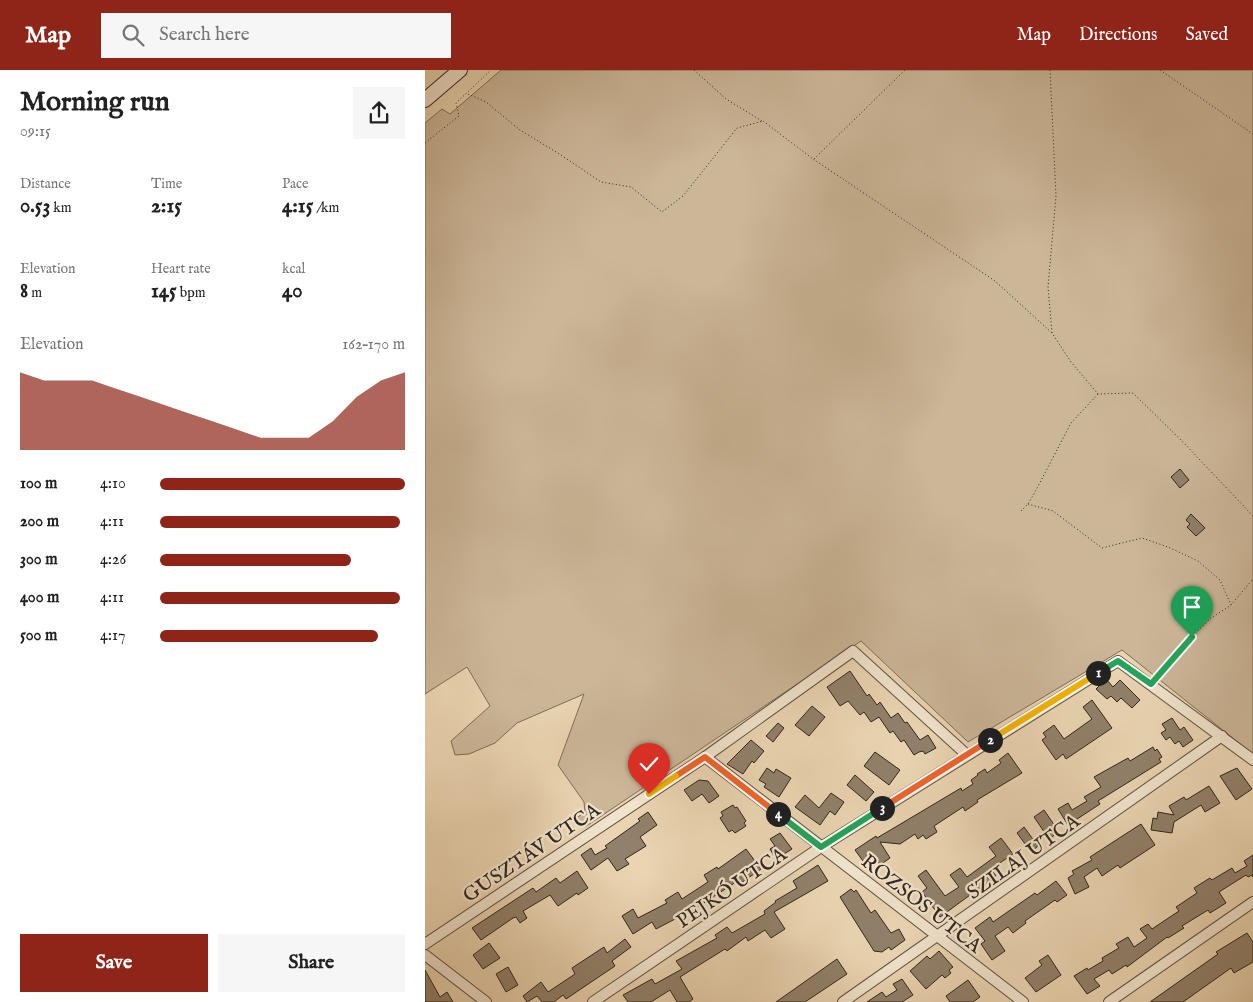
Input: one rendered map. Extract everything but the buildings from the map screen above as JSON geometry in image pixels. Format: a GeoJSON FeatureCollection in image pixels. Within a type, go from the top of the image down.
{"type":"FeatureCollection","features":[{"type":"Feature","properties":{"kind":"main road"},"geometry":{"type":"LineString","coordinates":[[425,100],[460,70]]}},
{"type":"Feature","properties":{"kind":"street","name":"GUSZTÁV UTCA"},"geometry":{"type":"LineString","coordinates":[[425,944],[705,757],[853,650],[967,754]]}},
{"type":"Feature","properties":{"kind":"street","name":"PEJKÓ UTCA"},"geometry":{"type":"LineString","coordinates":[[593,1002],[821,847],[1118,661],[1151,684]]}},
{"type":"Feature","properties":{"kind":"street"},"geometry":{"type":"LineString","coordinates":[[1151,684],[1253,760]]}},
{"type":"Feature","properties":{"kind":"street","name":"SZILAJ UTCA"},"geometry":{"type":"LineString","coordinates":[[843,1002],[937,938],[1222,736]]}},
{"type":"Feature","properties":{"kind":"street","name":"ROZSOS UTCA"},"geometry":{"type":"LineString","coordinates":[[705,757],[937,938],[1023,1002]]}},
{"type":"Feature","properties":{"kind":"street"},"geometry":{"type":"LineString","coordinates":[[1109,1002],[1253,902]]}},
{"type":"Feature","properties":{"kind":"street"},"geometry":{"type":"LineString","coordinates":[[425,955],[487,1002]]}},
{"type":"Feature","properties":{"kind":"path"},"geometry":{"type":"LineString","coordinates":[[425,143],[459,116],[456,103],[468,94],[491,70]]}},
{"type":"Feature","properties":{"kind":"path"},"geometry":{"type":"LineString","coordinates":[[694,70],[726,99],[763,122],[813,159],[995,281],[1052,333],[1071,362],[1098,394]]}},
{"type":"Feature","properties":{"kind":"path"},"geometry":{"type":"LineString","coordinates":[[813,159],[905,70]]}},
{"type":"Feature","properties":{"kind":"path"},"geometry":{"type":"LineString","coordinates":[[1050,70],[1056,196],[1048,288],[1052,333]]}},
{"type":"Feature","properties":{"kind":"path"},"geometry":{"type":"LineString","coordinates":[[1160,70],[1253,134]]}},
{"type":"Feature","properties":{"kind":"path"},"geometry":{"type":"LineString","coordinates":[[468,94],[486,102],[520,130],[601,182],[631,187],[662,212],[683,196],[737,128],[763,122]]}},
{"type":"Feature","properties":{"kind":"path"},"geometry":{"type":"LineString","coordinates":[[1021,511],[1028,504],[1071,423],[1098,394],[1133,393],[1184,443],[1253,516]]}},
{"type":"Feature","properties":{"kind":"path"},"geometry":{"type":"LineString","coordinates":[[1028,504],[1053,511],[1102,548],[1142,538],[1168,547],[1198,561],[1220,580],[1231,605]]}},
{"type":"Feature","properties":{"kind":"path"},"geometry":{"type":"LineString","coordinates":[[1151,684],[1210,619],[1231,605],[1253,579]]}},
{"type":"Feature","properties":{"kind":"shaded area"},"geometry":{"type":"Polygon","coordinates":[[[501,70],[1253,70],[1253,754],[1122,650],[968,742],[861,641],[585,827],[575,819],[585,812],[584,802],[558,765],[584,694],[517,723],[495,743],[469,754],[455,755],[451,741],[490,706],[467,667],[425,694],[425,123],[442,109],[450,114],[501,70]]]}},
{"type":"Feature","properties":{"kind":"route"},"geometry":{"type":"LineString","coordinates":[[649,794],[705,757],[821,847],[1118,661],[1151,684],[1192,637]]}}]}
